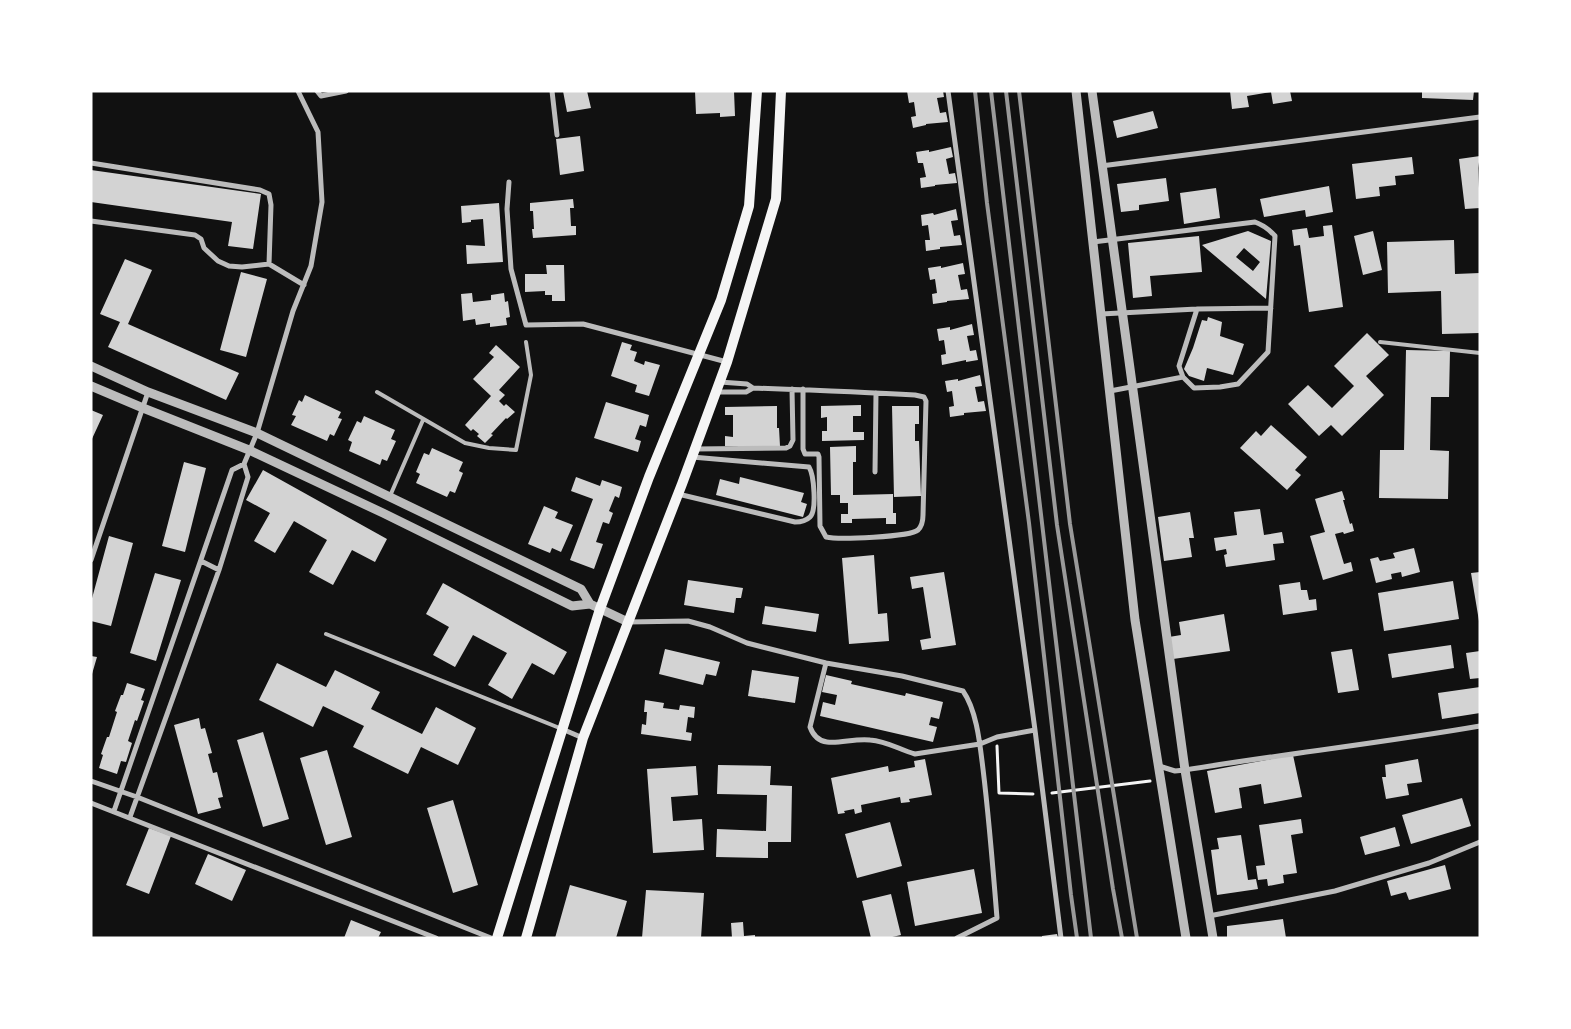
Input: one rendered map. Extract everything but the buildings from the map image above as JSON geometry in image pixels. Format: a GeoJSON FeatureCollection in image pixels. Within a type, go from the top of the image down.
{"type":"FeatureCollection","features":[{"type":"Feature","properties":{"kind":"main road"},"geometry":{"type":"LineString","coordinates":[[497,938],[562,729],[595,606],[721,300],[749,206],[757,91]]}},
{"type":"Feature","properties":{"kind":"main road"},"geometry":{"type":"LineString","coordinates":[[526,938],[583,738],[727,362],[776,199],[781,91]]}},
{"type":"Feature","properties":{"kind":"street"},"geometry":{"type":"LineString","coordinates":[[130,818],[219,570],[248,477],[244,464],[256,433],[293,311],[311,266],[322,202],[318,132],[298,91]]}},
{"type":"Feature","properties":{"kind":"street"},"geometry":{"type":"LineString","coordinates":[[317,91],[321,96],[346,91]]}},
{"type":"Feature","properties":{"kind":"street"},"geometry":{"type":"LineString","coordinates":[[552,91],[557,135]]}},
{"type":"Feature","properties":{"kind":"street"},"geometry":{"type":"LineString","coordinates":[[948,91],[1035,730],[1061,938]]}},
{"type":"Feature","properties":{"kind":"street"},"geometry":{"type":"LineString","coordinates":[[1076,91],[1135,620],[1186,938]]}},
{"type":"Feature","properties":{"kind":"street"},"geometry":{"type":"LineString","coordinates":[[1092,91],[1184,770],[1213,938]]}},
{"type":"Feature","properties":{"kind":"street"},"geometry":{"type":"LineString","coordinates":[[1101,166],[1480,117]]}},
{"type":"Feature","properties":{"kind":"street"},"geometry":{"type":"LineString","coordinates":[[91,163],[260,190],[269,194],[271,205],[269,264]]}},
{"type":"Feature","properties":{"kind":"street"},"geometry":{"type":"LineString","coordinates":[[509,182],[507,209],[511,269],[526,325],[583,324],[727,362]]}},
{"type":"Feature","properties":{"kind":"street"},"geometry":{"type":"LineString","coordinates":[[91,221],[195,236],[201,239],[204,248],[218,261],[242,268],[269,264],[304,285]]}},
{"type":"Feature","properties":{"kind":"street"},"geometry":{"type":"LineString","coordinates":[[1093,242],[1111,238],[1255,222],[1263,225],[1275,236],[1268,352],[1238,384],[1194,388],[1183,377],[1178,366],[1196,309]]}},
{"type":"Feature","properties":{"kind":"street"},"geometry":{"type":"LineString","coordinates":[[1102,314],[1196,309],[1271,308]]}},
{"type":"Feature","properties":{"kind":"street"},"geometry":{"type":"LineString","coordinates":[[91,366],[148,392],[256,433],[390,496],[581,589],[595,606],[628,622],[688,621],[710,627],[747,643],[826,663],[902,676],[963,691],[972,708],[980,744],[987,799],[997,918],[957,938]]}},
{"type":"Feature","properties":{"kind":"street"},"geometry":{"type":"LineString","coordinates":[[1110,391],[1183,377]]}},
{"type":"Feature","properties":{"kind":"street"},"geometry":{"type":"LineString","coordinates":[[720,382],[746,384],[753,388],[803,389],[876,393],[921,396],[924,398],[926,401],[923,522],[918,530],[908,534],[826,537],[820,526],[819,457],[818,454],[803,452],[803,389]]}},
{"type":"Feature","properties":{"kind":"street"},"geometry":{"type":"LineString","coordinates":[[91,386],[249,450],[383,513],[572,606],[595,606]]}},
{"type":"Feature","properties":{"kind":"street"},"geometry":{"type":"LineString","coordinates":[[716,392],[746,392],[753,388]]}},
{"type":"Feature","properties":{"kind":"street"},"geometry":{"type":"LineString","coordinates":[[693,453],[786,448],[790,446],[794,440],[792,389]]}},
{"type":"Feature","properties":{"kind":"street"},"geometry":{"type":"LineString","coordinates":[[91,560],[148,392]]}},
{"type":"Feature","properties":{"kind":"street"},"geometry":{"type":"LineString","coordinates":[[875,472],[876,393]]}},
{"type":"Feature","properties":{"kind":"street"},"geometry":{"type":"LineString","coordinates":[[678,494],[795,522],[802,522],[810,518],[813,510],[813,473],[809,467],[693,453]]}},
{"type":"Feature","properties":{"kind":"street"},"geometry":{"type":"LineString","coordinates":[[114,811],[232,470],[244,464]]}},
{"type":"Feature","properties":{"kind":"street"},"geometry":{"type":"LineString","coordinates":[[201,561],[219,570]]}},
{"type":"Feature","properties":{"kind":"street"},"geometry":{"type":"LineString","coordinates":[[826,663],[810,727],[818,739],[827,742],[872,740],[915,754],[980,744],[997,737],[1035,730]]}},
{"type":"Feature","properties":{"kind":"street"},"geometry":{"type":"LineString","coordinates":[[1159,766],[1175,771],[1184,770],[1480,726]]}},
{"type":"Feature","properties":{"kind":"street"},"geometry":{"type":"LineString","coordinates":[[562,729],[583,738]]}},
{"type":"Feature","properties":{"kind":"street"},"geometry":{"type":"LineString","coordinates":[[91,781],[137,797],[491,938]]}},
{"type":"Feature","properties":{"kind":"street"},"geometry":{"type":"LineString","coordinates":[[91,803],[436,938]]}},
{"type":"Feature","properties":{"kind":"street"},"geometry":{"type":"LineString","coordinates":[[1209,916],[1335,892],[1429,863],[1480,842]]}},
{"type":"Feature","properties":{"kind":"lane"},"geometry":{"type":"LineString","coordinates":[[377,392],[465,443],[489,448],[516,450],[530,375],[526,342]]}},
{"type":"Feature","properties":{"kind":"lane"},"geometry":{"type":"LineString","coordinates":[[1380,342],[1480,353]]}},
{"type":"Feature","properties":{"kind":"lane"},"geometry":{"type":"LineString","coordinates":[[390,496],[423,420]]}},
{"type":"Feature","properties":{"kind":"lane"},"geometry":{"type":"LineString","coordinates":[[326,634],[562,729]]}},
{"type":"Feature","properties":{"kind":"path"},"geometry":{"type":"LineString","coordinates":[[997,737],[999,793],[1043,794],[1152,780]]}},
{"type":"Feature","properties":{"kind":"railway"},"geometry":{"type":"LineString","coordinates":[[975,91],[987,203],[1029,523],[1077,938]]}},
{"type":"Feature","properties":{"kind":"railway"},"geometry":{"type":"LineString","coordinates":[[991,91],[1091,938]]}},
{"type":"Feature","properties":{"kind":"railway"},"geometry":{"type":"LineString","coordinates":[[1006,91],[1057,525],[1122,938]]}},
{"type":"Feature","properties":{"kind":"railway"},"geometry":{"type":"LineString","coordinates":[[1019,91],[1070,524],[1137,938]]}}]}
